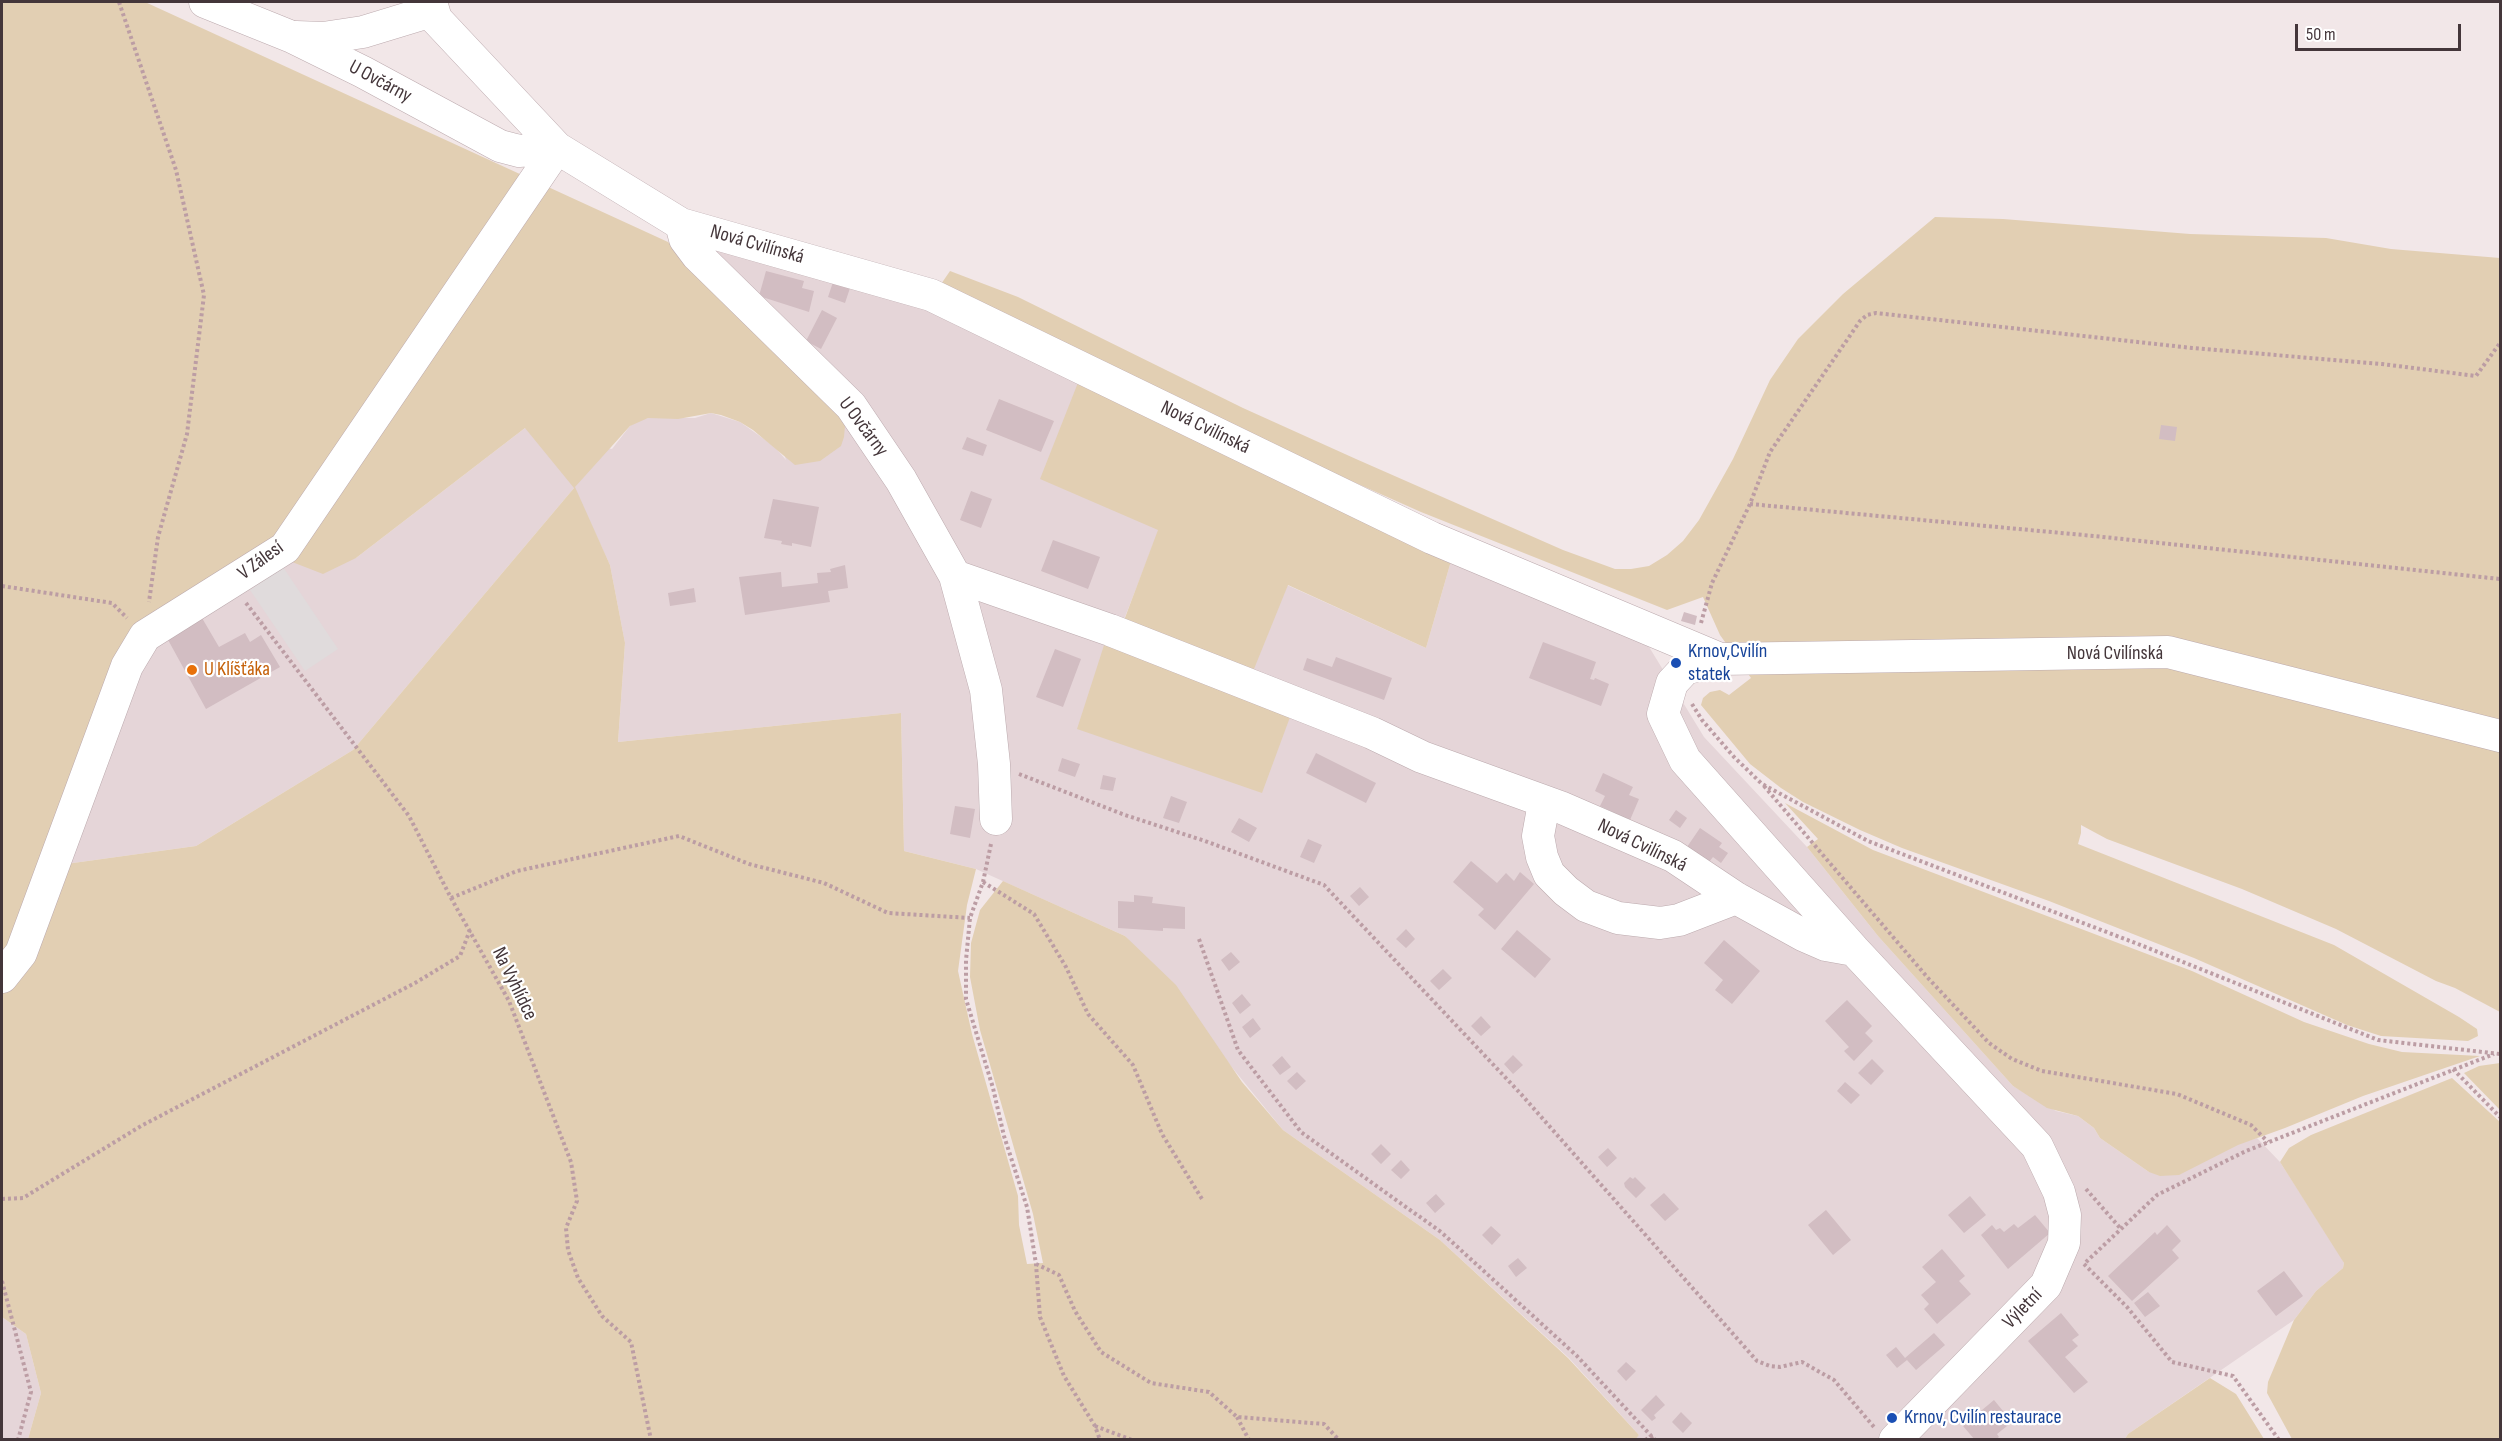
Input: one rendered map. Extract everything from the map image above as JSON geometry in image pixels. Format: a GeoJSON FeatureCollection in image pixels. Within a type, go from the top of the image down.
{"type":"FeatureCollection","features":[{"type":"Feature","properties":{"kind":"street","name":"U Ovčárny"},"geometry":{"type":"LineString","coordinates":[[205,2],[292,37],[363,72],[500,146],[519,151],[556,148]]}},
{"type":"Feature","properties":{"kind":"street"},"geometry":{"type":"LineString","coordinates":[[292,37],[323,38],[363,32],[429,5],[436,19],[556,148],[681,224]]}},
{"type":"Feature","properties":{"kind":"street"},"geometry":{"type":"LineString","coordinates":[[363,32],[358,46],[363,72]]}},
{"type":"Feature","properties":{"kind":"street","name":"V Zálesí"},"geometry":{"type":"LineString","coordinates":[[2,977],[21,952],[127,666],[145,636],[285,548],[556,148]]}},
{"type":"Feature","properties":{"kind":"street","name":"U Ovčárny"},"geometry":{"type":"LineString","coordinates":[[681,224],[685,239],[697,255],[851,406],[901,480],[955,576],[986,690],[994,764],[996,819]]}},
{"type":"Feature","properties":{"kind":"street","name":"Nová Cvilínská"},"geometry":{"type":"LineString","coordinates":[[681,224],[931,295],[1432,538],[1700,658],[2169,652],[2500,736]]}},
{"type":"Feature","properties":{"kind":"street","name":"Nová Cvilínská"},"geometry":{"type":"LineString","coordinates":[[955,576],[1110,630],[1372,733],[1422,757],[1560,807],[1673,856],[1736,898],[1803,935],[1826,945],[1854,950]]}},
{"type":"Feature","properties":{"kind":"street"},"geometry":{"type":"LineString","coordinates":[[1700,658],[1672,683],[1663,714],[1684,760],[1854,950]]}},
{"type":"Feature","properties":{"kind":"street"},"geometry":{"type":"LineString","coordinates":[[1544,803],[1538,836],[1542,857],[1549,874],[1586,906],[1618,918],[1660,923],[1679,920],[1736,898]]}},
{"type":"Feature","properties":{"kind":"street","name":"Výletní"},"geometry":{"type":"LineString","coordinates":[[1854,950],[2037,1146],[2050,1170],[2065,1215],[2064,1243],[2046,1285],[1886,1435]]}},
{"type":"Feature","properties":{"kind":"path"},"geometry":{"type":"LineString","coordinates":[[118,2],[176,170],[204,295],[187,434],[158,537],[145,636]]}},
{"type":"Feature","properties":{"kind":"path"},"geometry":{"type":"LineString","coordinates":[[2268,1142],[2251,1125],[2177,1094],[2042,1071],[2012,1059],[1989,1043],[1928,978],[1762,784],[1734,757],[1702,720],[1689,700],[1700,658],[1712,583],[1750,504],[1770,452],[1860,321],[1867,315],[1889,314],[2192,348],[2382,364],[2476,376],[2500,343]]}},
{"type":"Feature","properties":{"kind":"path"},"geometry":{"type":"LineString","coordinates":[[1750,504],[2082,535],[2500,579]]}},
{"type":"Feature","properties":{"kind":"path","name":"Na Vyhlídce"},"geometry":{"type":"LineString","coordinates":[[231,583],[409,816],[451,898],[509,1001],[571,1162],[577,1201],[566,1228],[568,1250],[578,1278],[602,1316],[631,1342],[651,1440]]}},
{"type":"Feature","properties":{"kind":"path"},"geometry":{"type":"LineString","coordinates":[[2,586],[112,603],[145,636]]}},
{"type":"Feature","properties":{"kind":"path"},"geometry":{"type":"LineString","coordinates":[[994,764],[1125,815],[1205,841],[1324,885],[1520,1094],[1757,1361],[1780,1367],[1802,1362],[1834,1380],[1886,1435]]}},
{"type":"Feature","properties":{"kind":"path"},"geometry":{"type":"LineString","coordinates":[[1762,784],[1868,841],[2127,940],[2378,1040],[2499,1053]]}},
{"type":"Feature","properties":{"kind":"path"},"geometry":{"type":"LineString","coordinates":[[996,819],[983,882],[970,918],[966,960],[966,999],[993,1088],[1004,1136],[1027,1207],[1036,1264],[1040,1317],[1064,1376],[1095,1426],[1100,1440]]}},
{"type":"Feature","properties":{"kind":"path"},"geometry":{"type":"LineString","coordinates":[[451,898],[517,871],[679,836],[749,864],[824,883],[888,913],[970,918]]}},
{"type":"Feature","properties":{"kind":"path"},"geometry":{"type":"LineString","coordinates":[[983,882],[1034,914],[1066,967],[1088,1014],[1133,1065],[1162,1134],[1202,1199]]}},
{"type":"Feature","properties":{"kind":"path"},"geometry":{"type":"LineString","coordinates":[[2,1199],[22,1198],[141,1126],[415,983],[460,956],[470,929]]}},
{"type":"Feature","properties":{"kind":"path"},"geometry":{"type":"LineString","coordinates":[[1199,939],[1238,1050],[1301,1132],[1441,1232],[1577,1356],[1654,1438]]}},
{"type":"Feature","properties":{"kind":"path"},"geometry":{"type":"LineString","coordinates":[[2076,1272],[2157,1195],[2268,1142],[2499,1053]]}},
{"type":"Feature","properties":{"kind":"path"},"geometry":{"type":"LineString","coordinates":[[2453,1069],[2500,1117]]}},
{"type":"Feature","properties":{"kind":"path"},"geometry":{"type":"LineString","coordinates":[[1036,1264],[1059,1275],[1075,1311],[1101,1352],[1151,1383],[1209,1392],[1238,1418],[1249,1440]]}},
{"type":"Feature","properties":{"kind":"path"},"geometry":{"type":"LineString","coordinates":[[2084,1264],[2127,1307],[2172,1362],[2233,1376],[2279,1440]]}},
{"type":"Feature","properties":{"kind":"path"},"geometry":{"type":"LineString","coordinates":[[2,1281],[31,1392],[18,1440]]}},
{"type":"Feature","properties":{"kind":"path"},"geometry":{"type":"LineString","coordinates":[[1238,1418],[1324,1424],[1339,1440]]}},
{"type":"Feature","properties":{"kind":"path"},"geometry":{"type":"LineString","coordinates":[[1095,1426],[1132,1440]]}},
{"type":"Feature","properties":{"kind":"path"},"geometry":{"type":"LineString","coordinates":[[1645,1440],[1654,1438]]}},
{"type":"Feature","properties":{"kind":"shaded area"},"geometry":{"type":"Polygon","coordinates":[[[2,2],[145,2],[668,242],[835,408],[845,426],[844,437],[841,446],[820,461],[795,465],[753,430],[721,415],[711,413],[678,419],[648,418],[630,426],[575,487],[610,565],[625,643],[618,742],[901,713],[904,851],[976,869],[967,905],[958,971],[972,1034],[1018,1196],[1019,1225],[1027,1264],[1043,1263],[1033,1214],[980,1030],[970,977],[971,943],[980,910],[1003,881],[1125,936],[1176,985],[1242,1082],[1283,1130],[1440,1240],[1568,1358],[1639,1435],[1635,1440],[28,1439],[41,1393],[26,1334],[2,1317],[2,994],[35,948],[66,864],[196,846],[353,750],[574,488],[525,428],[356,558],[323,574],[269,553],[131,637],[33,891],[2,957],[2,2]]]}},
{"type":"Feature","properties":{"kind":"shaded area"},"geometry":{"type":"Polygon","coordinates":[[[1935,217],[2003,219],[2190,234],[2326,238],[2391,249],[2500,258],[2500,1012],[2336,929],[2242,889],[2107,839],[2081,825],[2078,844],[2334,945],[2459,1017],[2477,1029],[2478,1036],[2468,1041],[2381,1036],[2347,1025],[2194,958],[1860,830],[1803,802],[1750,764],[1701,705],[1703,698],[1710,692],[1720,690],[1729,695],[1751,678],[1720,635],[1703,597],[1667,610],[1421,512],[1239,431],[937,290],[950,271],[1018,297],[1243,408],[1356,459],[1563,550],[1615,569],[1631,569],[1649,566],[1667,555],[1683,541],[1699,520],[1733,459],[1770,380],[1798,339],[1843,294],[1935,217]]]}},
{"type":"Feature","properties":{"kind":"shaded area"},"geometry":{"type":"Polygon","coordinates":[[[708,240],[860,282],[1081,375],[1159,530],[1123,622],[1287,585],[1426,648],[1451,561],[1643,637],[1704,737],[1807,847],[1878,936],[2013,1086],[2056,1111],[2078,1116],[2094,1128],[2100,1138],[2149,1172],[2257,1138],[2280,1162],[2342,1258],[2343,1268],[2316,1291],[2294,1320],[2128,1434],[2125,1439],[1635,1439],[1639,1435],[1569,1358],[1440,1240],[1283,1130],[1125,936],[976,869],[904,851],[901,713],[618,742],[625,643],[610,565],[574,488],[353,750],[196,846],[66,864],[131,637],[270,553],[356,558],[525,428],[612,449],[630,426],[638,420],[695,418],[711,413],[740,422],[774,446],[786,460],[731,293],[708,240]]]}},
{"type":"Feature","properties":{"kind":"shaded area"},"geometry":{"type":"Polygon","coordinates":[[[1081,375],[1451,561],[1426,648],[1288,585],[1254,669],[1123,623],[1158,530],[1040,479],[1081,375]]]}},
{"type":"Feature","properties":{"kind":"shaded area"},"geometry":{"type":"Polygon","coordinates":[[[283,567],[338,649],[305,671],[250,590],[283,567]]]}},
{"type":"Feature","properties":{"kind":"shaded area"},"geometry":{"type":"Polygon","coordinates":[[[1106,639],[1293,709],[1262,793],[1077,729],[1106,639]]]}},
{"type":"Feature","properties":{"kind":"shaded area"},"geometry":{"type":"Polygon","coordinates":[[[1785,803],[1873,850],[2192,971],[2304,1022],[2369,1044],[2402,1052],[2480,1056],[2363,1096],[2238,1145],[2179,1175],[2160,1176],[2149,1172],[2100,1138],[2094,1128],[2078,1116],[2047,1108],[2013,1086],[1878,936],[1807,847],[1818,839],[1785,803]]]}},
{"type":"Feature","properties":{"kind":"shaded area"},"geometry":{"type":"Polygon","coordinates":[[[2500,1063],[2500,1110],[2464,1073],[2479,1066],[2500,1063]]]}},
{"type":"Feature","properties":{"kind":"shaded area"},"geometry":{"type":"Polygon","coordinates":[[[2452,1078],[2500,1122],[2500,1439],[2292,1439],[2267,1393],[2268,1382],[2294,1320],[2316,1291],[2343,1268],[2344,1263],[2280,1162],[2289,1148],[2311,1135],[2452,1078]]]}},
{"type":"Feature","properties":{"kind":"shaded area"},"geometry":{"type":"Polygon","coordinates":[[[2,1317],[26,1334],[41,1393],[28,1439],[2,1439],[2,1317]]]}},
{"type":"Feature","properties":{"kind":"shaded area"},"geometry":{"type":"Polygon","coordinates":[[[2210,1378],[2236,1394],[2264,1439],[2125,1439],[2128,1434],[2210,1378]]]}},
{"type":"Feature","properties":{"kind":"building"},"geometry":{"type":"Polygon","coordinates":[[[766,271],[804,281],[802,288],[814,291],[809,312],[759,296],[766,271]]]}},
{"type":"Feature","properties":{"kind":"building"},"geometry":{"type":"Polygon","coordinates":[[[834,279],[851,285],[845,303],[828,297],[834,279]]]}},
{"type":"Feature","properties":{"kind":"building"},"geometry":{"type":"Polygon","coordinates":[[[822,310],[837,318],[821,349],[806,341],[822,310]]]}},
{"type":"Feature","properties":{"kind":"building"},"geometry":{"type":"Polygon","coordinates":[[[999,399],[1054,421],[1041,452],[986,430],[999,399]]]}},
{"type":"Feature","properties":{"kind":"building"},"geometry":{"type":"Polygon","coordinates":[[[2161,425],[2177,427],[2175,441],[2159,439],[2161,425]]]}},
{"type":"Feature","properties":{"kind":"building"},"geometry":{"type":"Polygon","coordinates":[[[967,437],[987,445],[983,456],[962,449],[967,437]]]}},
{"type":"Feature","properties":{"kind":"building"},"geometry":{"type":"Polygon","coordinates":[[[971,491],[992,499],[981,528],[960,520],[971,491]]]}},
{"type":"Feature","properties":{"kind":"building"},"geometry":{"type":"Polygon","coordinates":[[[773,499],[819,507],[811,547],[792,543],[792,546],[781,544],[782,541],[764,538],[773,499]]]}},
{"type":"Feature","properties":{"kind":"building"},"geometry":{"type":"Polygon","coordinates":[[[1053,540],[1100,557],[1088,589],[1041,571],[1053,540]]]}},
{"type":"Feature","properties":{"kind":"building"},"geometry":{"type":"Polygon","coordinates":[[[845,565],[848,588],[828,591],[830,602],[745,615],[739,577],[781,572],[782,587],[818,583],[817,573],[831,572],[830,569],[845,565]]]}},
{"type":"Feature","properties":{"kind":"building"},"geometry":{"type":"Polygon","coordinates":[[[694,588],[696,602],[670,606],[668,593],[694,588]]]}},
{"type":"Feature","properties":{"kind":"building"},"geometry":{"type":"Polygon","coordinates":[[[1684,612],[1697,616],[1695,625],[1681,621],[1684,612]]]}},
{"type":"Feature","properties":{"kind":"building"},"geometry":{"type":"Polygon","coordinates":[[[202,618],[219,647],[245,633],[250,642],[261,635],[280,667],[206,709],[167,638],[202,618]]]}},
{"type":"Feature","properties":{"kind":"building"},"geometry":{"type":"Polygon","coordinates":[[[1543,642],[1596,662],[1590,679],[1595,678],[1609,684],[1601,706],[1529,678],[1543,642]]]}},
{"type":"Feature","properties":{"kind":"building"},"geometry":{"type":"Polygon","coordinates":[[[1055,649],[1081,659],[1063,707],[1036,697],[1055,649]]]}},
{"type":"Feature","properties":{"kind":"building"},"geometry":{"type":"Polygon","coordinates":[[[1336,657],[1392,678],[1384,700],[1303,670],[1307,658],[1332,667],[1336,657]]]}},
{"type":"Feature","properties":{"kind":"building"},"geometry":{"type":"Polygon","coordinates":[[[1316,753],[1376,783],[1366,803],[1306,773],[1316,753]]]}},
{"type":"Feature","properties":{"kind":"building"},"geometry":{"type":"Polygon","coordinates":[[[1062,758],[1080,764],[1075,777],[1058,771],[1062,758]]]}},
{"type":"Feature","properties":{"kind":"building"},"geometry":{"type":"Polygon","coordinates":[[[1603,773],[1633,787],[1629,795],[1639,799],[1630,820],[1600,806],[1605,796],[1595,791],[1603,773]]]}},
{"type":"Feature","properties":{"kind":"building"},"geometry":{"type":"Polygon","coordinates":[[[1103,775],[1116,778],[1113,791],[1100,789],[1103,775]]]}},
{"type":"Feature","properties":{"kind":"building"},"geometry":{"type":"Polygon","coordinates":[[[1171,796],[1187,802],[1179,823],[1163,818],[1171,796]]]}},
{"type":"Feature","properties":{"kind":"building"},"geometry":{"type":"Polygon","coordinates":[[[955,806],[975,809],[970,838],[950,834],[955,806]]]}},
{"type":"Feature","properties":{"kind":"building"},"geometry":{"type":"Polygon","coordinates":[[[1676,810],[1687,818],[1680,828],[1669,820],[1676,810]]]}},
{"type":"Feature","properties":{"kind":"building"},"geometry":{"type":"Polygon","coordinates":[[[1239,818],[1257,828],[1249,842],[1231,832],[1239,818]]]}},
{"type":"Feature","properties":{"kind":"building"},"geometry":{"type":"Polygon","coordinates":[[[1700,828],[1722,843],[1719,847],[1728,853],[1721,863],[1713,857],[1709,862],[1687,847],[1700,828]]]}},
{"type":"Feature","properties":{"kind":"building"},"geometry":{"type":"Polygon","coordinates":[[[1308,839],[1322,845],[1314,863],[1300,857],[1308,839]]]}},
{"type":"Feature","properties":{"kind":"building"},"geometry":{"type":"Polygon","coordinates":[[[1471,861],[1497,883],[1506,873],[1514,881],[1520,872],[1534,884],[1495,930],[1478,915],[1484,909],[1453,882],[1471,861]]]}},
{"type":"Feature","properties":{"kind":"building"},"geometry":{"type":"Polygon","coordinates":[[[1360,887],[1369,897],[1359,906],[1350,896],[1360,887]]]}},
{"type":"Feature","properties":{"kind":"building"},"geometry":{"type":"Polygon","coordinates":[[[1134,895],[1153,897],[1152,903],[1185,907],[1185,929],[1163,928],[1163,931],[1118,928],[1118,901],[1134,902],[1134,895]]]}},
{"type":"Feature","properties":{"kind":"building"},"geometry":{"type":"Polygon","coordinates":[[[1406,929],[1415,939],[1406,948],[1396,939],[1406,929]]]}},
{"type":"Feature","properties":{"kind":"building"},"geometry":{"type":"Polygon","coordinates":[[[1517,930],[1551,959],[1535,978],[1501,949],[1517,930]]]}},
{"type":"Feature","properties":{"kind":"building"},"geometry":{"type":"Polygon","coordinates":[[[1724,940],[1760,971],[1732,1004],[1715,990],[1723,980],[1704,963],[1724,940]]]}},
{"type":"Feature","properties":{"kind":"building"},"geometry":{"type":"Polygon","coordinates":[[[1231,952],[1240,962],[1229,971],[1221,960],[1231,952]]]}},
{"type":"Feature","properties":{"kind":"building"},"geometry":{"type":"Polygon","coordinates":[[[1443,969],[1452,978],[1439,990],[1430,981],[1443,969]]]}},
{"type":"Feature","properties":{"kind":"building"},"geometry":{"type":"Polygon","coordinates":[[[1242,994],[1251,1005],[1240,1014],[1232,1003],[1242,994]]]}},
{"type":"Feature","properties":{"kind":"building"},"geometry":{"type":"Polygon","coordinates":[[[1847,1000],[1872,1026],[1865,1033],[1873,1041],[1854,1061],[1844,1051],[1849,1047],[1825,1021],[1847,1000]]]}},
{"type":"Feature","properties":{"kind":"building"},"geometry":{"type":"Polygon","coordinates":[[[1481,1016],[1491,1027],[1481,1036],[1471,1026],[1481,1016]]]}},
{"type":"Feature","properties":{"kind":"building"},"geometry":{"type":"Polygon","coordinates":[[[1253,1018],[1261,1029],[1250,1038],[1242,1027],[1253,1018]]]}},
{"type":"Feature","properties":{"kind":"building"},"geometry":{"type":"Polygon","coordinates":[[[1513,1055],[1523,1065],[1513,1074],[1504,1064],[1513,1055]]]}},
{"type":"Feature","properties":{"kind":"building"},"geometry":{"type":"Polygon","coordinates":[[[1282,1056],[1291,1067],[1280,1075],[1272,1065],[1282,1056]]]}},
{"type":"Feature","properties":{"kind":"building"},"geometry":{"type":"Polygon","coordinates":[[[1872,1059],[1884,1071],[1871,1085],[1858,1073],[1872,1059]]]}},
{"type":"Feature","properties":{"kind":"building"},"geometry":{"type":"Polygon","coordinates":[[[1297,1072],[1306,1081],[1296,1090],[1287,1081],[1297,1072]]]}},
{"type":"Feature","properties":{"kind":"building"},"geometry":{"type":"Polygon","coordinates":[[[1845,1082],[1860,1095],[1851,1104],[1837,1091],[1845,1082]]]}},
{"type":"Feature","properties":{"kind":"building"},"geometry":{"type":"Polygon","coordinates":[[[1381,1144],[1391,1154],[1381,1164],[1371,1154],[1381,1144]]]}},
{"type":"Feature","properties":{"kind":"building"},"geometry":{"type":"Polygon","coordinates":[[[1608,1148],[1617,1158],[1607,1167],[1598,1157],[1608,1148]]]}},
{"type":"Feature","properties":{"kind":"building"},"geometry":{"type":"Polygon","coordinates":[[[1401,1160],[1410,1170],[1401,1179],[1391,1170],[1401,1160]]]}},
{"type":"Feature","properties":{"kind":"building"},"geometry":{"type":"Polygon","coordinates":[[[1630,1177],[1633,1179],[1635,1177],[1646,1188],[1636,1198],[1625,1187],[1624,1183],[1630,1177]]]}},
{"type":"Feature","properties":{"kind":"building"},"geometry":{"type":"Polygon","coordinates":[[[1664,1193],[1679,1209],[1665,1221],[1650,1205],[1664,1193]]]}},
{"type":"Feature","properties":{"kind":"building"},"geometry":{"type":"Polygon","coordinates":[[[1436,1194],[1445,1204],[1435,1213],[1426,1203],[1436,1194]]]}},
{"type":"Feature","properties":{"kind":"building"},"geometry":{"type":"Polygon","coordinates":[[[1970,1196],[1986,1215],[1964,1233],[1948,1215],[1970,1196]]]}},
{"type":"Feature","properties":{"kind":"building"},"geometry":{"type":"Polygon","coordinates":[[[1826,1210],[1851,1240],[1833,1255],[1808,1225],[1826,1210]]]}},
{"type":"Feature","properties":{"kind":"building"},"geometry":{"type":"Polygon","coordinates":[[[2035,1215],[2050,1233],[2008,1269],[1981,1235],[1992,1225],[1996,1230],[2000,1228],[2004,1232],[2014,1224],[2018,1228],[2035,1215]]]}},
{"type":"Feature","properties":{"kind":"building"},"geometry":{"type":"Polygon","coordinates":[[[2167,1225],[2181,1241],[2172,1250],[2179,1258],[2132,1301],[2108,1276],[2155,1232],[2157,1235],[2167,1225]]]}},
{"type":"Feature","properties":{"kind":"building"},"geometry":{"type":"Polygon","coordinates":[[[1491,1226],[1501,1235],[1492,1245],[1482,1235],[1491,1226]]]}},
{"type":"Feature","properties":{"kind":"building"},"geometry":{"type":"Polygon","coordinates":[[[1942,1249],[1965,1276],[1959,1281],[1971,1294],[1937,1324],[1924,1309],[1929,1304],[1921,1295],[1936,1282],[1922,1267],[1942,1249]]]}},
{"type":"Feature","properties":{"kind":"building"},"geometry":{"type":"Polygon","coordinates":[[[1518,1258],[1527,1268],[1516,1277],[1508,1266],[1518,1258]]]}},
{"type":"Feature","properties":{"kind":"building"},"geometry":{"type":"Polygon","coordinates":[[[2284,1271],[2303,1296],[2276,1316],[2257,1291],[2284,1271]]]}},
{"type":"Feature","properties":{"kind":"building"},"geometry":{"type":"Polygon","coordinates":[[[2148,1292],[2160,1306],[2145,1317],[2134,1303],[2148,1292]]]}},
{"type":"Feature","properties":{"kind":"building"},"geometry":{"type":"Polygon","coordinates":[[[2061,1313],[2079,1335],[2072,1340],[2078,1346],[2065,1357],[2088,1382],[2074,1393],[2028,1341],[2061,1313]]]}},
{"type":"Feature","properties":{"kind":"building"},"geometry":{"type":"Polygon","coordinates":[[[1934,1333],[1945,1345],[1916,1370],[1907,1360],[1897,1368],[1886,1355],[1896,1347],[1905,1358],[1934,1333]]]}},
{"type":"Feature","properties":{"kind":"building"},"geometry":{"type":"Polygon","coordinates":[[[1626,1362],[1636,1371],[1626,1381],[1617,1371],[1626,1362]]]}},
{"type":"Feature","properties":{"kind":"building"},"geometry":{"type":"Polygon","coordinates":[[[1656,1395],[1665,1405],[1654,1415],[1656,1418],[1652,1421],[1641,1410],[1656,1395]]]}},
{"type":"Feature","properties":{"kind":"building"},"geometry":{"type":"Polygon","coordinates":[[[1994,1400],[2012,1422],[1997,1434],[1999,1437],[1995,1440],[1975,1440],[1963,1426],[1994,1400]]]}},
{"type":"Feature","properties":{"kind":"building"},"geometry":{"type":"Polygon","coordinates":[[[1681,1412],[1692,1423],[1683,1433],[1672,1422],[1681,1412]]]}},
{"type":"Feature","properties":{"kind":"place","name":"Krnov,Cvilín statek"},"geometry":{"type":"Point","coordinates":[1676,663]}},
{"type":"Feature","properties":{"kind":"place","name":"U Klíšťáka"},"geometry":{"type":"Point","coordinates":[192,670]}},
{"type":"Feature","properties":{"kind":"place","name":"Krnov, Cvilín restaurace"},"geometry":{"type":"Point","coordinates":[1892,1418]}}]}
